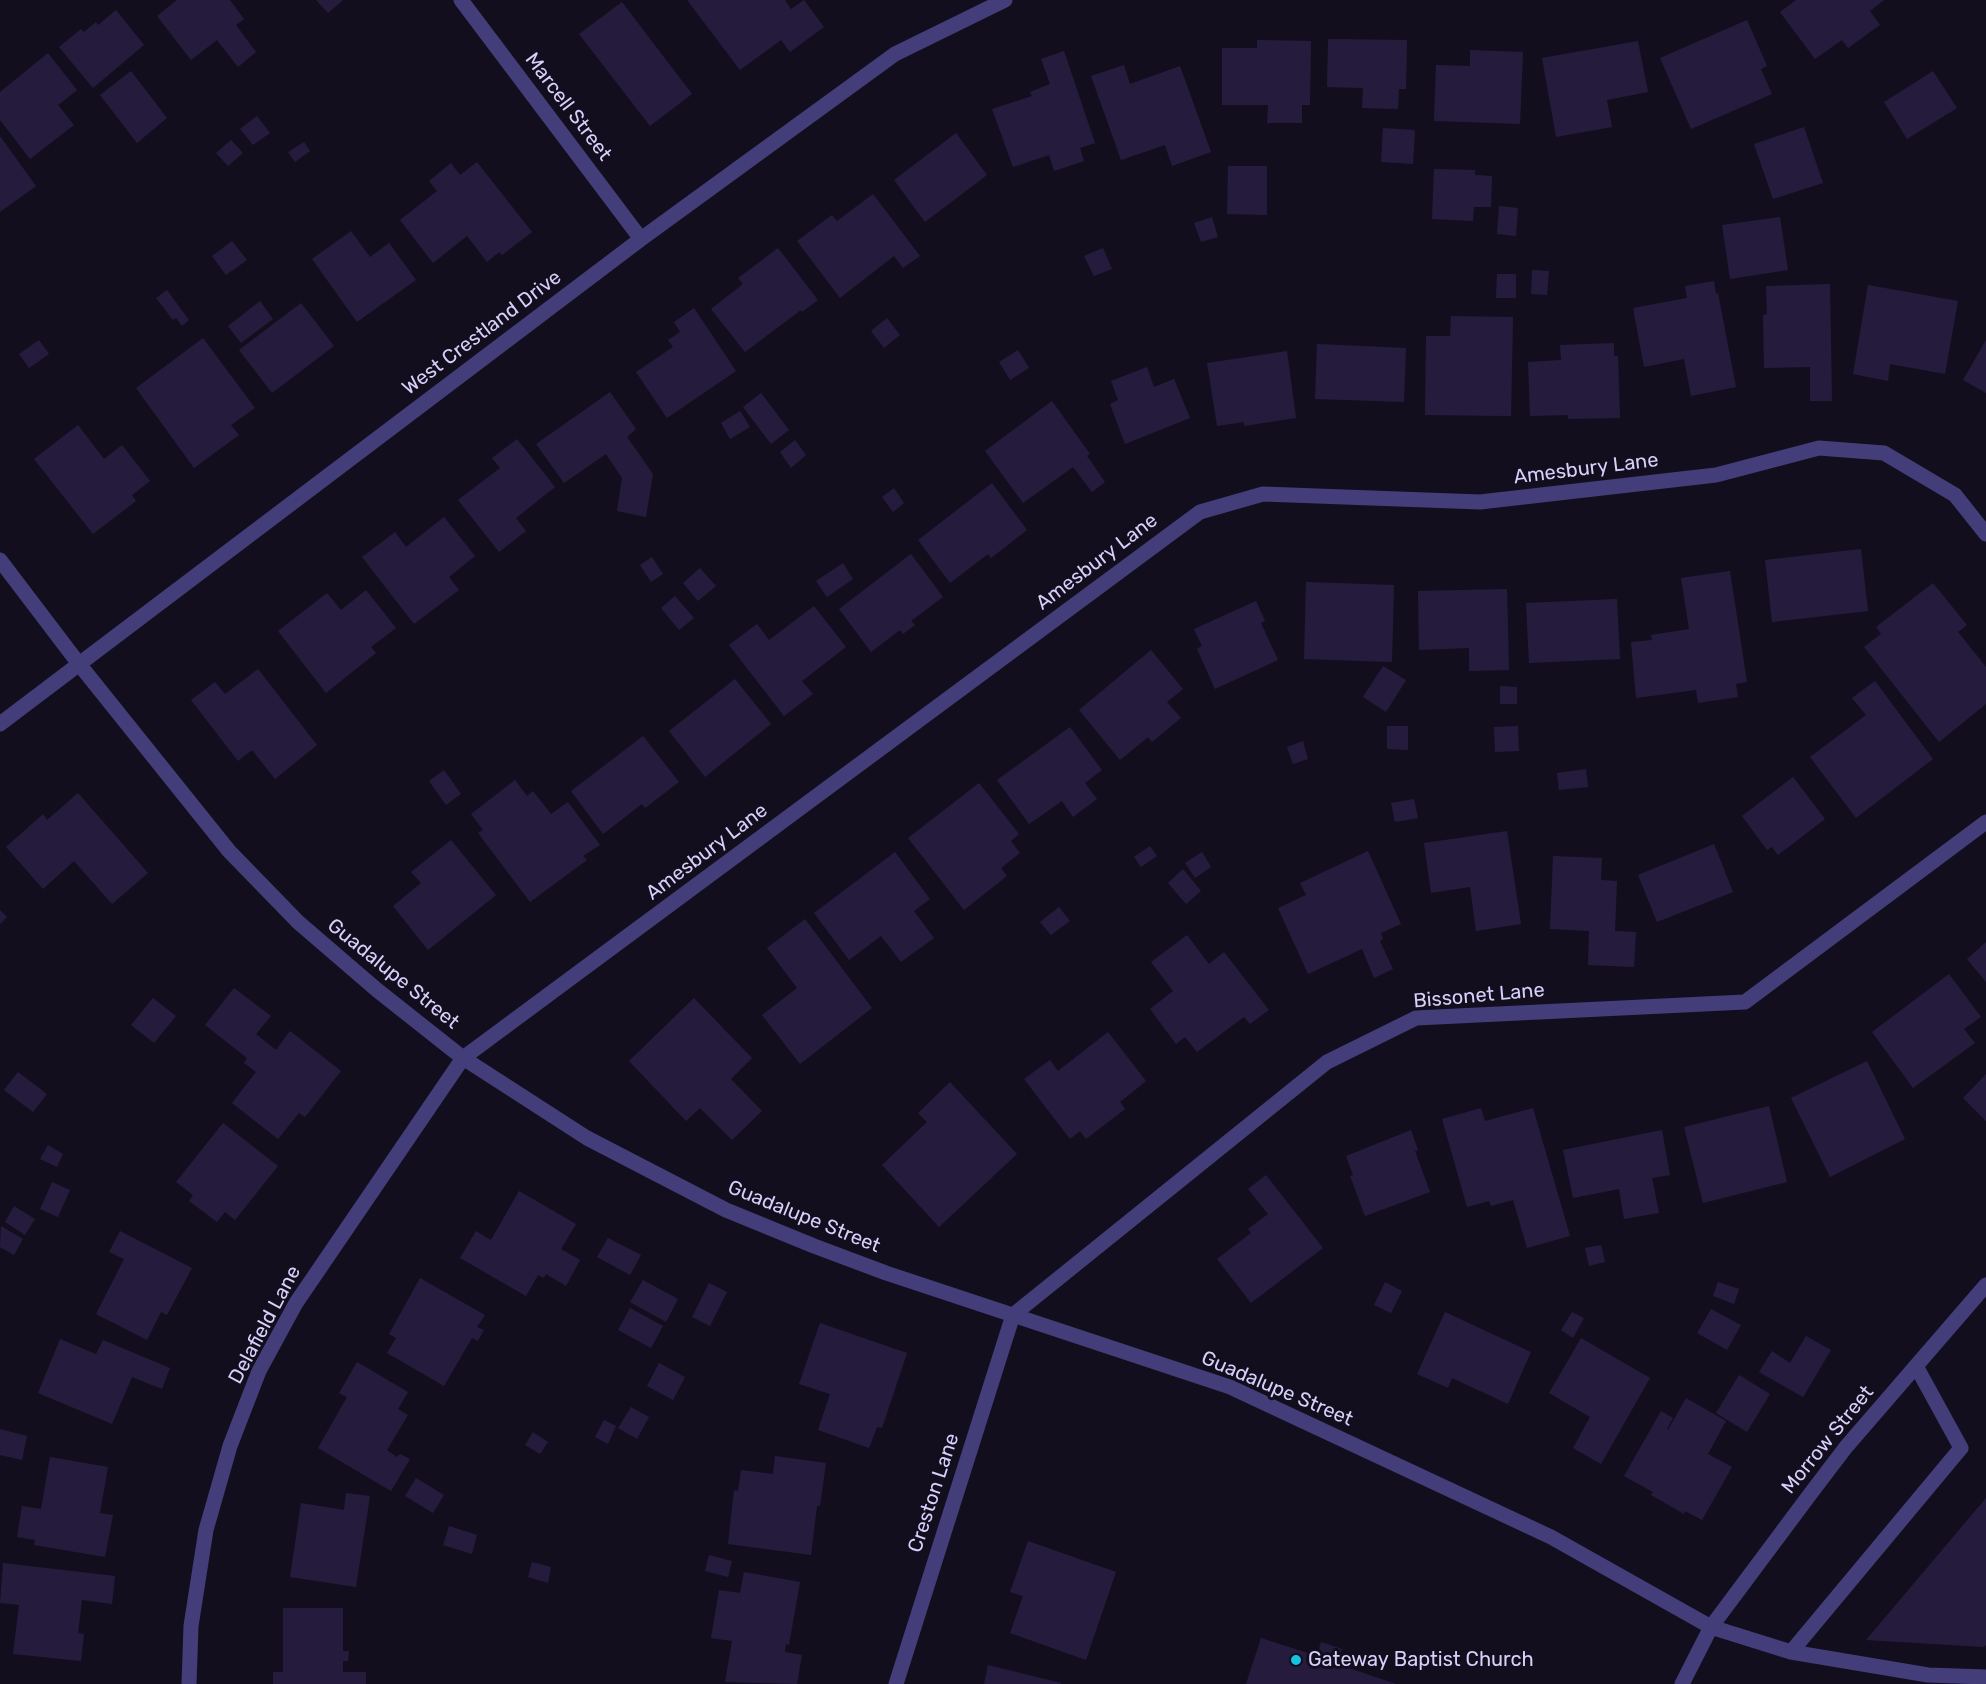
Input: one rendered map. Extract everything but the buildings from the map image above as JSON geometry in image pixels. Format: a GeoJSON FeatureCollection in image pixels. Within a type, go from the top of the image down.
{"type":"FeatureCollection","features":[{"type":"Feature","properties":{"kind":"street","name":"Marcell Street"},"geometry":{"type":"LineString","coordinates":[[461,0],[641,239]]}},
{"type":"Feature","properties":{"kind":"street","name":"West Crestland Drive"},"geometry":{"type":"LineString","coordinates":[[0,724],[641,239],[895,54],[1005,0]]}},
{"type":"Feature","properties":{"kind":"street","name":"Amesbury Lane"},"geometry":{"type":"LineString","coordinates":[[463,1058],[1200,512],[1263,494],[1480,502],[1716,475],[1819,448],[1884,453],[1955,495],[1986,534]]}},
{"type":"Feature","properties":{"kind":"street","name":"Guadalupe Street"},"geometry":{"type":"LineString","coordinates":[[0,560],[79,664],[229,851],[290,914],[377,990],[463,1058],[587,1138],[726,1210],[814,1246],[886,1273],[1230,1387],[1551,1537],[1711,1627],[1791,1652],[1928,1675],[1986,1677]]}},
{"type":"Feature","properties":{"kind":"street","name":"Bissonet Lane"},"geometry":{"type":"LineString","coordinates":[[1013,1315],[1327,1062],[1416,1018],[1745,1002],[1986,822]]}},
{"type":"Feature","properties":{"kind":"street","name":"Delafield Lane"},"geometry":{"type":"LineString","coordinates":[[189,1684],[191,1626],[206,1530],[230,1446],[260,1371],[296,1303],[463,1058]]}},
{"type":"Feature","properties":{"kind":"street","name":"Morrow Street"},"geometry":{"type":"LineString","coordinates":[[1711,1627],[1846,1448],[1986,1285]]}},
{"type":"Feature","properties":{"kind":"street","name":"Creston Lane"},"geometry":{"type":"LineString","coordinates":[[896,1684],[1013,1315]]}},
{"type":"Feature","properties":{"kind":"street"},"geometry":{"type":"LineString","coordinates":[[1791,1652],[1961,1448],[1916,1366]]}},
{"type":"Feature","properties":{"kind":"street"},"geometry":{"type":"LineString","coordinates":[[1682,1684],[1711,1627]]}},
{"type":"Feature","properties":{"kind":"place","name":"Gateway Baptist Church"},"geometry":{"type":"Point","coordinates":[1296,1660]}}]}
